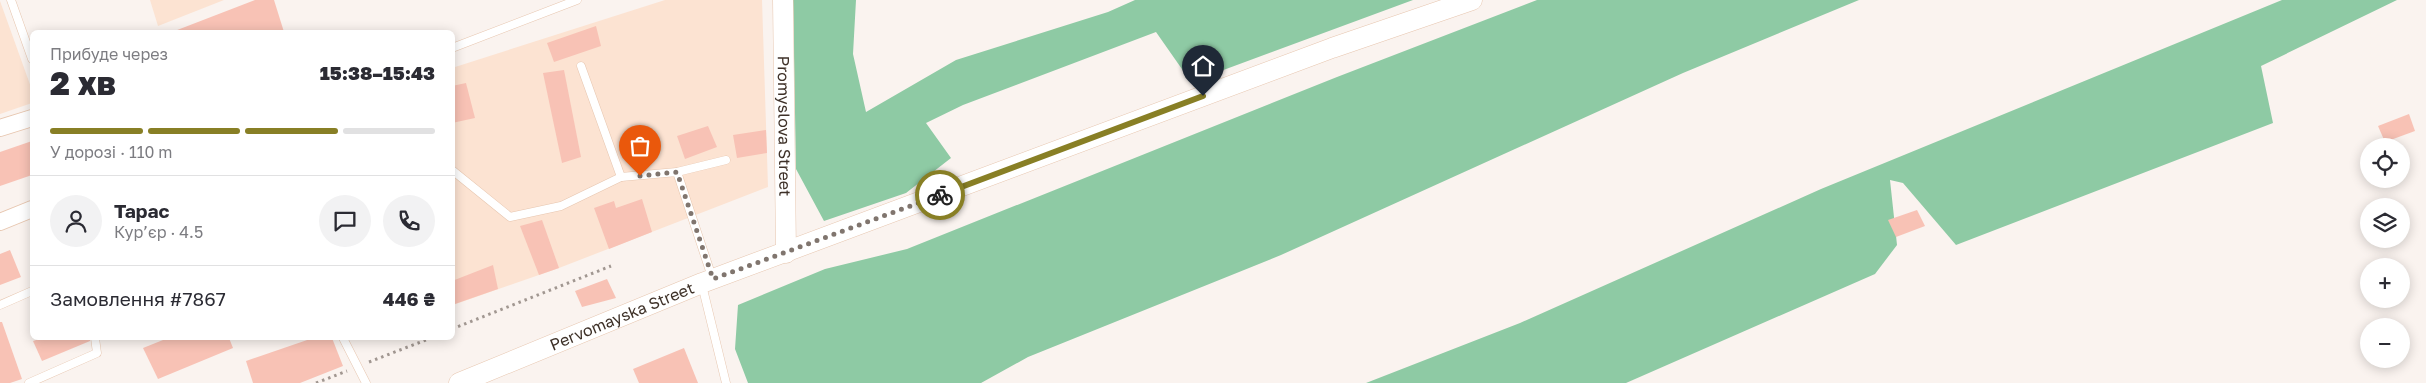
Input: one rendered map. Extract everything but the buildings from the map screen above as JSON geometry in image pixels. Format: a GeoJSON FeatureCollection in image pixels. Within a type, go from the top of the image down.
{"type":"FeatureCollection","features":[{"type":"Feature","properties":{"kind":"street","name":"Promyslova Street"},"geometry":{"type":"LineString","coordinates":[[784,0],[786,253]]}},
{"type":"Feature","properties":{"kind":"street","name":"Pervomayska Street"},"geometry":{"type":"LineString","coordinates":[[459,383],[707,281],[1332,48],[1472,0]]}},
{"type":"Feature","properties":{"kind":"street"},"geometry":{"type":"LineString","coordinates":[[0,128],[30,119]]}},
{"type":"Feature","properties":{"kind":"street"},"geometry":{"type":"LineString","coordinates":[[0,222],[30,210]]}},
{"type":"Feature","properties":{"kind":"lane"},"geometry":{"type":"LineString","coordinates":[[11,0],[30,53]]}},
{"type":"Feature","properties":{"kind":"lane"},"geometry":{"type":"LineString","coordinates":[[455,47],[577,0]]}},
{"type":"Feature","properties":{"kind":"lane"},"geometry":{"type":"LineString","coordinates":[[581,66],[620,178]]}},
{"type":"Feature","properties":{"kind":"lane"},"geometry":{"type":"LineString","coordinates":[[455,172],[510,217],[561,206],[620,178],[677,172],[726,160]]}},
{"type":"Feature","properties":{"kind":"lane"},"geometry":{"type":"LineString","coordinates":[[677,172],[707,281],[723,382]]}},
{"type":"Feature","properties":{"kind":"lane"},"geometry":{"type":"LineString","coordinates":[[0,304],[30,292]]}},
{"type":"Feature","properties":{"kind":"lane"},"geometry":{"type":"LineString","coordinates":[[32,382],[97,353],[95,340]]}},
{"type":"Feature","properties":{"kind":"lane"},"geometry":{"type":"LineString","coordinates":[[344,340],[366,383]]}},
{"type":"Feature","properties":{"kind":"path"},"geometry":{"type":"LineString","coordinates":[[455,328],[611,266]]}},
{"type":"Feature","properties":{"kind":"path"},"geometry":{"type":"LineString","coordinates":[[316,383],[423,340]]}},
{"type":"Feature","properties":{"kind":"shaded area"},"geometry":{"type":"Polygon","coordinates":[[[150,0],[224,0],[158,26],[150,0]]]}},
{"type":"Feature","properties":{"kind":"shaded area"},"geometry":{"type":"Polygon","coordinates":[[[665,0],[762,0],[768,187],[559,268],[455,304],[455,67],[665,0]]]}},
{"type":"Feature","properties":{"kind":"shaded area"},"geometry":{"type":"Polygon","coordinates":[[[0,1],[30,84],[30,104],[0,114],[0,1]]]}},
{"type":"Feature","properties":{"kind":"green space"},"geometry":{"type":"Polygon","coordinates":[[[793,0],[856,0],[853,54],[866,112],[956,60],[1108,12],[1135,0],[1413,0],[1191,82],[1156,32],[963,105],[926,123],[951,158],[906,193],[824,221],[796,169],[793,0]]]}},
{"type":"Feature","properties":{"kind":"green space"},"geometry":{"type":"Polygon","coordinates":[[[1537,0],[1859,0],[1683,73],[1281,255],[1028,357],[981,383],[748,383],[735,349],[738,305],[825,269],[907,249],[1337,77],[1537,0]]]}},
{"type":"Feature","properties":{"kind":"green space"},"geometry":{"type":"Polygon","coordinates":[[[2282,0],[2397,0],[2261,66],[2273,123],[1956,245],[1903,183],[1890,180],[1897,245],[1875,274],[1626,383],[1366,383],[1520,323],[1821,189],[2282,0]]]}},
{"type":"Feature","properties":{"kind":"way so far"},"geometry":{"type":"LineString","coordinates":[[640,176],[677,172],[713,279],[940,195]]}},
{"type":"Feature","properties":{"kind":"route"},"geometry":{"type":"LineString","coordinates":[[940,195],[1203,96]]}}]}
